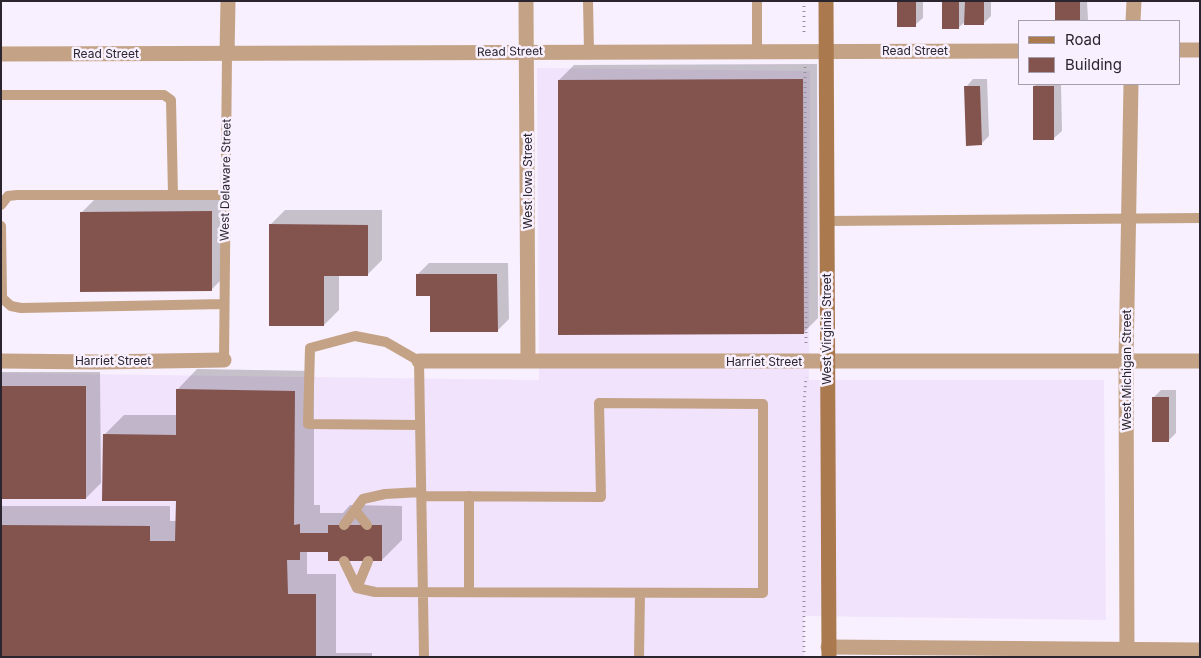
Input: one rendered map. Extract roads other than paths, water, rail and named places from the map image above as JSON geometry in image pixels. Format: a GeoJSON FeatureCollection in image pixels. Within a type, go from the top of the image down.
{"type":"FeatureCollection","features":[{"type":"Feature","properties":{"kind":"street","name":"West Delaware Street"},"geometry":{"type":"LineString","coordinates":[[227,54],[228,1]]}},
{"type":"Feature","properties":{"kind":"street","name":"West Iowa Street"},"geometry":{"type":"LineString","coordinates":[[526,1],[528,361]]}},
{"type":"Feature","properties":{"kind":"street","name":"West Virginia Street"},"geometry":{"type":"LineString","coordinates":[[826,1],[828,652]]}},
{"type":"Feature","properties":{"kind":"street"},"geometry":{"type":"LineString","coordinates":[[1133,20],[1134,1]]}},
{"type":"Feature","properties":{"kind":"street","name":"Read Street"},"geometry":{"type":"LineString","coordinates":[[1,54],[757,50],[1018,51]]}},
{"type":"Feature","properties":{"kind":"street"},"geometry":{"type":"LineString","coordinates":[[1181,50],[1200,50]]}},
{"type":"Feature","properties":{"kind":"street","name":"West Michigan Street"},"geometry":{"type":"LineString","coordinates":[[1127,653],[1126,361],[1131,85]]}},
{"type":"Feature","properties":{"kind":"street","name":"Harriet Street"},"geometry":{"type":"LineString","coordinates":[[1,360],[98,362],[224,360]]}},
{"type":"Feature","properties":{"kind":"street","name":"Harriet Street"},"geometry":{"type":"LineString","coordinates":[[419,361],[1200,361]]}},
{"type":"Feature","properties":{"kind":"street"},"geometry":{"type":"LineString","coordinates":[[828,652],[1127,653],[1200,650]]}},
{"type":"Feature","properties":{"kind":"lane"},"geometry":{"type":"LineString","coordinates":[[588,1],[589,51]]}},
{"type":"Feature","properties":{"kind":"lane"},"geometry":{"type":"LineString","coordinates":[[757,1],[757,50]]}},
{"type":"Feature","properties":{"kind":"lane","name":"West Delaware Street"},"geometry":{"type":"LineString","coordinates":[[224,360],[227,54]]}},
{"type":"Feature","properties":{"kind":"lane"},"geometry":{"type":"LineString","coordinates":[[1,95],[164,95],[171,100],[173,195]]}},
{"type":"Feature","properties":{"kind":"lane"},"geometry":{"type":"LineString","coordinates":[[1,205],[8,196],[17,195],[226,195]]}},
{"type":"Feature","properties":{"kind":"lane"},"geometry":{"type":"LineString","coordinates":[[827,221],[1200,218]]}},
{"type":"Feature","properties":{"kind":"lane"},"geometry":{"type":"LineString","coordinates":[[1,226],[2,298],[11,306],[21,308],[224,304]]}},
{"type":"Feature","properties":{"kind":"lane"},"geometry":{"type":"LineString","coordinates":[[420,425],[308,424],[310,348],[355,336],[386,342],[419,361],[424,657]]}},
{"type":"Feature","properties":{"kind":"lane"},"geometry":{"type":"LineString","coordinates":[[344,525],[363,499],[384,494],[601,497],[600,402],[763,404],[763,594],[375,592],[357,588]]}},
{"type":"Feature","properties":{"kind":"lane"},"geometry":{"type":"LineString","coordinates":[[469,496],[469,592]]}},
{"type":"Feature","properties":{"kind":"lane"},"geometry":{"type":"LineString","coordinates":[[355,510],[367,525]]}},
{"type":"Feature","properties":{"kind":"lane"},"geometry":{"type":"LineString","coordinates":[[344,561],[357,588]]}},
{"type":"Feature","properties":{"kind":"lane"},"geometry":{"type":"LineString","coordinates":[[357,588],[368,561]]}},
{"type":"Feature","properties":{"kind":"lane"},"geometry":{"type":"LineString","coordinates":[[638,657],[640,593]]}}]}
